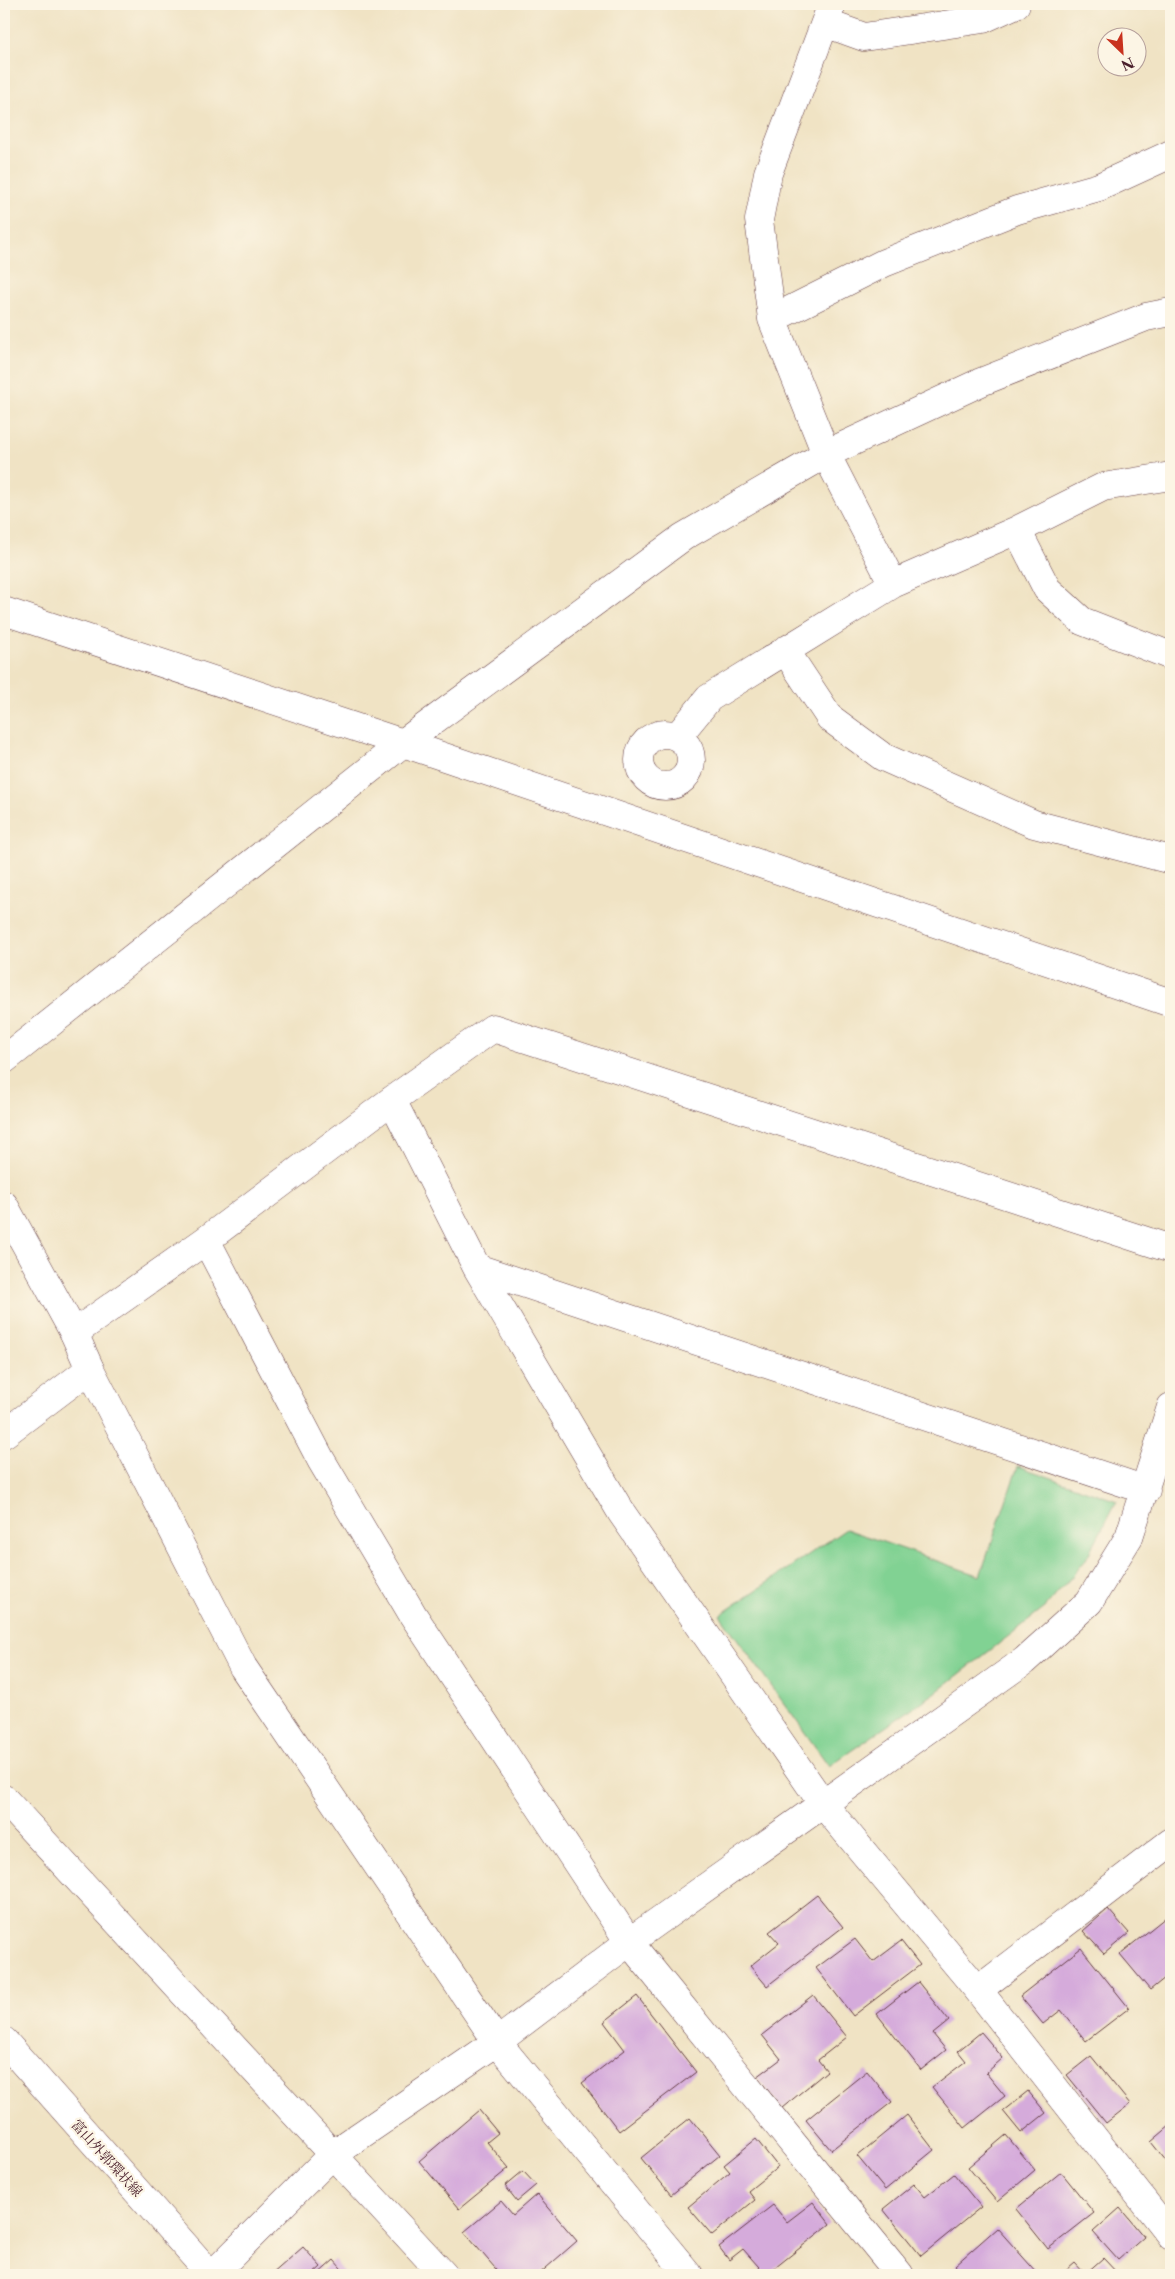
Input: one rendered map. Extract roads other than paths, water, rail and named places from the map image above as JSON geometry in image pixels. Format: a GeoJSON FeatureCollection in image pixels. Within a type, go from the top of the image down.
{"type":"FeatureCollection","features":[{"type":"Feature","properties":{"kind":"street"},"geometry":{"type":"LineString","coordinates":[[893,584],[826,454],[772,319],[759,220],[768,173],[828,14],[864,37],[983,19],[1016,4]]}},
{"type":"Feature","properties":{"kind":"street"},"geometry":{"type":"LineString","coordinates":[[772,319],[884,263],[1017,210],[1099,187],[1171,154]]}},
{"type":"Feature","properties":{"kind":"street"},"geometry":{"type":"LineString","coordinates":[[4,1060],[403,743],[683,536],[826,454],[981,382],[1146,317],[1171,312]]}},
{"type":"Feature","properties":{"kind":"street"},"geometry":{"type":"LineString","coordinates":[[677,736],[709,698],[893,584],[1017,530],[1103,487],[1171,476]]}},
{"type":"Feature","properties":{"kind":"street"},"geometry":{"type":"LineString","coordinates":[[1017,530],[1048,589],[1082,622],[1171,656]]}},
{"type":"Feature","properties":{"kind":"street"},"geometry":{"type":"LineString","coordinates":[[4,611],[403,743],[1171,1003]]}},
{"type":"Feature","properties":{"kind":"street"},"geometry":{"type":"LineString","coordinates":[[785,650],[830,718],[882,757],[1034,824],[1171,860]]}},
{"type":"Feature","properties":{"kind":"street"},"geometry":{"type":"LineString","coordinates":[[74,1333],[206,1240],[392,1100],[493,1028],[1171,1249]]}},
{"type":"Feature","properties":{"kind":"street"},"geometry":{"type":"LineString","coordinates":[[392,1100],[477,1268],[621,1512],[823,1804],[978,1990],[1171,2236]]}},
{"type":"Feature","properties":{"kind":"street"},"geometry":{"type":"LineString","coordinates":[[4,1205],[74,1333],[90,1369],[243,1667],[497,2042],[689,2275]]}},
{"type":"Feature","properties":{"kind":"street"},"geometry":{"type":"LineString","coordinates":[[206,1240],[321,1460],[414,1615],[629,1942],[900,2275]]}},
{"type":"Feature","properties":{"kind":"street"},"geometry":{"type":"LineString","coordinates":[[477,1268],[1146,1490]]}},
{"type":"Feature","properties":{"kind":"street"},"geometry":{"type":"LineString","coordinates":[[4,1434],[90,1369]]}},
{"type":"Feature","properties":{"kind":"street"},"geometry":{"type":"LineString","coordinates":[[212,2275],[333,2154],[497,2042],[629,1942],[1024,1661],[1089,1602],[1129,1537],[1146,1490],[1171,1407]]}},
{"type":"Feature","properties":{"kind":"street"},"geometry":{"type":"LineString","coordinates":[[4,1799],[444,2275]]}},
{"type":"Feature","properties":{"kind":"street"},"geometry":{"type":"LineString","coordinates":[[978,1990],[1168,1852]]}},
{"type":"Feature","properties":{"kind":"street","name":"富山外郭環状線"},"geometry":{"type":"LineString","coordinates":[[4,2041],[212,2275]]}}]}
